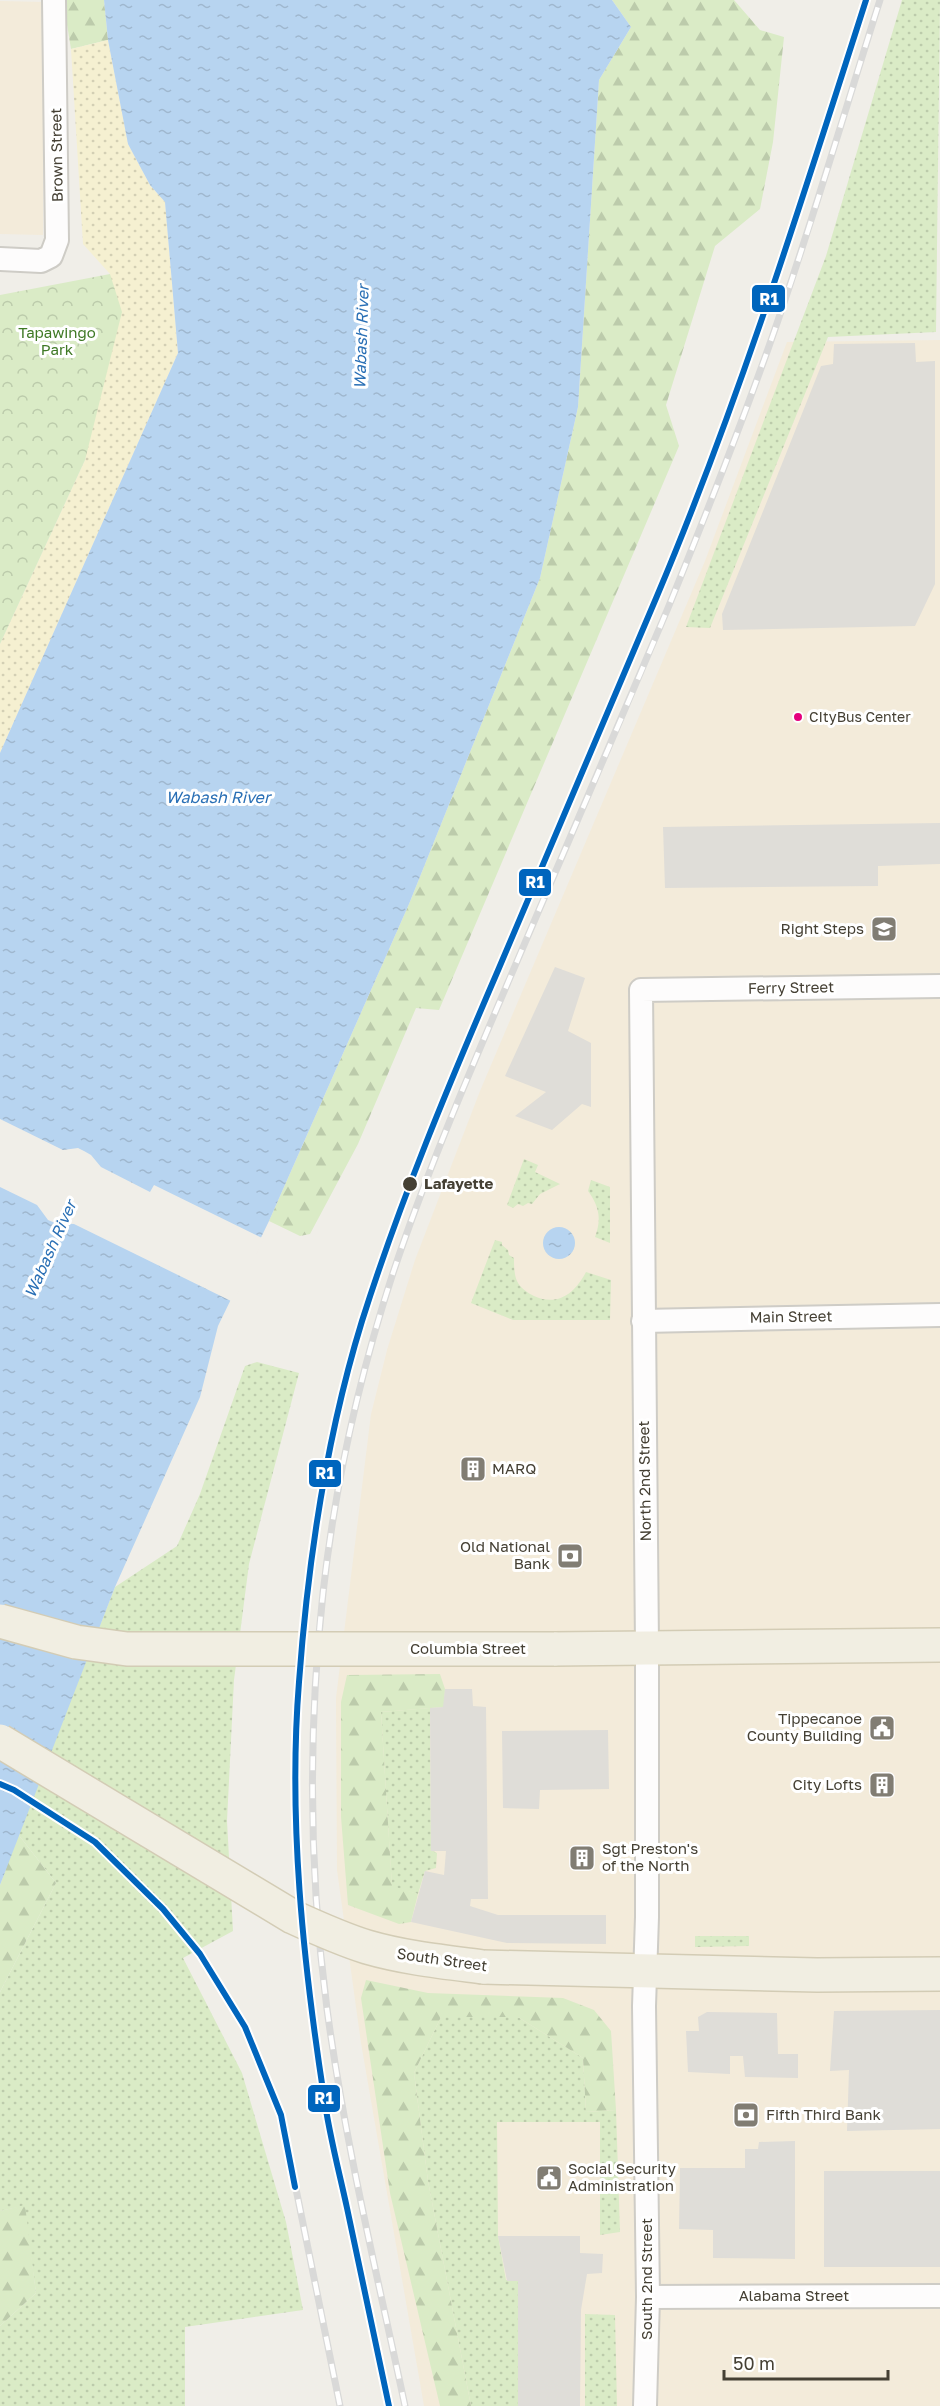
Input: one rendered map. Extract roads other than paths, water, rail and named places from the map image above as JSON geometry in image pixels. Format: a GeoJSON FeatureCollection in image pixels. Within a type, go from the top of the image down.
{"type":"FeatureCollection","features":[{"type":"Feature","properties":{"kind":"main road","name":"Columbia Street"},"geometry":{"type":"LineString","coordinates":[[0,1621],[76,1642],[127,1649],[940,1645]]}},
{"type":"Feature","properties":{"kind":"main road","name":"South Street"},"geometry":{"type":"LineString","coordinates":[[0,1741],[293,1917],[367,1947],[417,1958],[483,1967],[817,1975],[940,1974]]}},
{"type":"Feature","properties":{"kind":"street","name":"Brown Street"},"geometry":{"type":"LineString","coordinates":[[0,259],[41,261],[51,256],[57,240],[54,0]]}},
{"type":"Feature","properties":{"kind":"street","name":"Ferry Street"},"geometry":{"type":"LineString","coordinates":[[641,990],[940,986]]}},
{"type":"Feature","properties":{"kind":"street","name":"North 2nd Street"},"geometry":{"type":"LineString","coordinates":[[641,990],[647,1647],[645,1971]]}},
{"type":"Feature","properties":{"kind":"street","name":"Main Street"},"geometry":{"type":"LineString","coordinates":[[643,1320],[940,1315]]}},
{"type":"Feature","properties":{"kind":"street","name":"South 2nd Street"},"geometry":{"type":"LineString","coordinates":[[645,1971],[648,2297],[645,2406]]}},
{"type":"Feature","properties":{"kind":"street","name":"Alabama Street"},"geometry":{"type":"LineString","coordinates":[[648,2297],[940,2296]]}},
{"type":"Feature","properties":{"kind":"water","name":"Wabash River"},"geometry":{"type":"Polygon","coordinates":[[[104,0],[612,0],[631,27],[599,80],[578,407],[540,578],[409,904],[269,1221],[218,1326],[200,1397],[115,1587],[0,1885],[0,753],[178,353],[165,202],[150,185],[128,144],[108,40],[104,0]]]}},
{"type":"Feature","properties":{"kind":"water"},"geometry":{"type":"Polygon","coordinates":[[[559,1227],[570,1232],[575,1243],[570,1254],[559,1259],[548,1254],[543,1243],[548,1232],[559,1227]]]}},
{"type":"Feature","properties":{"kind":"railway"},"geometry":{"type":"LineString","coordinates":[[389,2406],[326,2111],[316,2046],[300,1890],[295,1786],[299,1682],[313,1545],[329,1454],[349,1365],[392,1232],[462,1055],[687,523],[768,300],[866,0]]}},
{"type":"Feature","properties":{"kind":"railway"},"geometry":{"type":"LineString","coordinates":[[405,2406],[362,2208],[334,2059],[317,1906],[313,1801],[315,1697],[323,1593],[341,1472],[369,1352],[419,1199],[478,1052],[668,608],[732,447],[798,262],[880,0]]}},
{"type":"Feature","properties":{"kind":"railway"},"geometry":{"type":"LineString","coordinates":[[0,1784],[14,1790],[95,1842],[163,1909],[200,1954],[245,2027],[281,2115],[340,2406]]}},
{"type":"Feature","properties":{"kind":"place","name":"CItyBus Center"},"geometry":{"type":"Point","coordinates":[798,717]}},
{"type":"Feature","properties":{"kind":"place","name":"Right Steps"},"geometry":{"type":"Point","coordinates":[884,929]}},
{"type":"Feature","properties":{"kind":"place","name":"Lafayette"},"geometry":{"type":"Point","coordinates":[410,1184]}},
{"type":"Feature","properties":{"kind":"place","name":"MARQ"},"geometry":{"type":"Point","coordinates":[473,1469]}},
{"type":"Feature","properties":{"kind":"place","name":"Old National Bank"},"geometry":{"type":"Point","coordinates":[570,1556]}},
{"type":"Feature","properties":{"kind":"place","name":"Tippecanoe County Building"},"geometry":{"type":"Point","coordinates":[882,1728]}},
{"type":"Feature","properties":{"kind":"place","name":"City Lofts"},"geometry":{"type":"Point","coordinates":[882,1785]}},
{"type":"Feature","properties":{"kind":"place","name":"Sgt Preston's of the North"},"geometry":{"type":"Point","coordinates":[582,1858]}},
{"type":"Feature","properties":{"kind":"place","name":"Fifth Third Bank"},"geometry":{"type":"Point","coordinates":[746,2115]}},
{"type":"Feature","properties":{"kind":"place","name":"Social Security Administration"},"geometry":{"type":"Point","coordinates":[549,2178]}},
{"type":"Feature","properties":{"kind":"park label","name":"Tapawingo Park"},"geometry":{"type":"Point","coordinates":[57,342]}}]}
